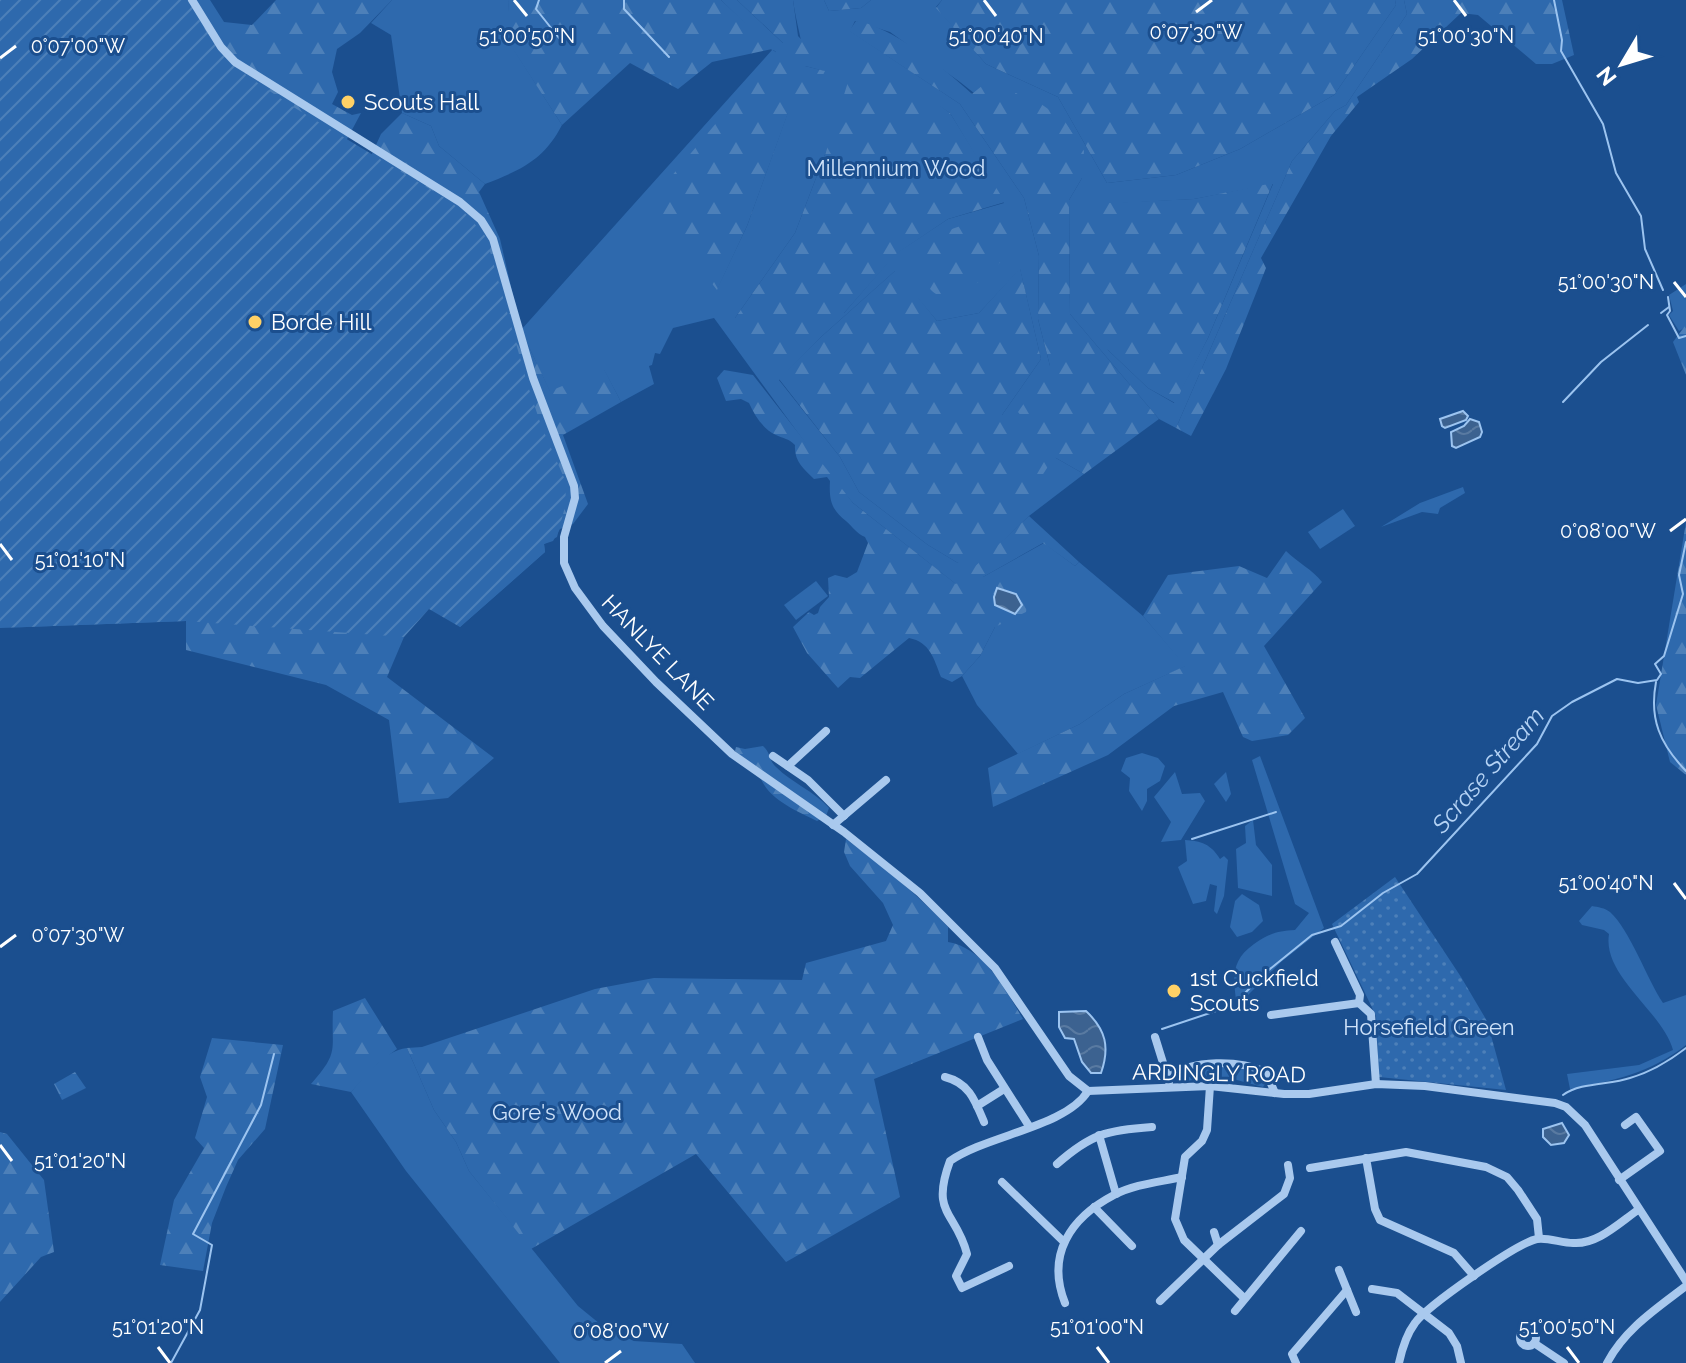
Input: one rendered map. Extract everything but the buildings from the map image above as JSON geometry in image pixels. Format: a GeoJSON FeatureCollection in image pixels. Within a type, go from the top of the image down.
{"type":"FeatureCollection","features":[{"type":"Feature","properties":{"kind":"street","name":"HANLYE LANE"},"geometry":{"type":"LineString","coordinates":[[192,0],[221,47],[235,62],[460,202],[481,220],[493,239],[533,378],[574,486],[575,498],[562,551],[575,588],[624,649],[732,754],[833,825],[920,893],[978,950],[1014,993],[1069,1076],[1088,1091]]}},
{"type":"Feature","properties":{"kind":"street"},"geometry":{"type":"LineString","coordinates":[[788,766],[826,731]]}},
{"type":"Feature","properties":{"kind":"street"},"geometry":{"type":"LineString","coordinates":[[773,756],[808,780],[844,816]]}},
{"type":"Feature","properties":{"kind":"street"},"geometry":{"type":"LineString","coordinates":[[833,825],[886,780]]}},
{"type":"Feature","properties":{"kind":"street"},"geometry":{"type":"LineString","coordinates":[[1335,942],[1360,995],[1359,1003]]}},
{"type":"Feature","properties":{"kind":"street"},"geometry":{"type":"LineString","coordinates":[[1271,1015],[1359,1003]]}},
{"type":"Feature","properties":{"kind":"street"},"geometry":{"type":"LineString","coordinates":[[1359,1003],[1371,1014],[1376,1084]]}},
{"type":"Feature","properties":{"kind":"street"},"geometry":{"type":"LineString","coordinates":[[978,1037],[1004,1089],[1029,1126]]}},
{"type":"Feature","properties":{"kind":"street"},"geometry":{"type":"LineString","coordinates":[[1155,1037],[1169,1082]]}},
{"type":"Feature","properties":{"kind":"street"},"geometry":{"type":"LineString","coordinates":[[1169,1082],[1177,1071],[1203,1065],[1250,1067],[1266,1072],[1275,1093]]}},
{"type":"Feature","properties":{"kind":"street"},"geometry":{"type":"LineString","coordinates":[[945,1077],[958,1080],[966,1087],[984,1122]]}},
{"type":"Feature","properties":{"kind":"street","name":"ARDINGLY ROAD"},"geometry":{"type":"LineString","coordinates":[[1088,1091],[1169,1082],[1309,1094],[1376,1084],[1425,1086],[1555,1103],[1566,1107],[1585,1125],[1686,1283]]}},
{"type":"Feature","properties":{"kind":"street"},"geometry":{"type":"LineString","coordinates":[[1210,1086],[1205,1136],[1185,1157],[1175,1212],[1176,1225],[1184,1240],[1244,1298]]}},
{"type":"Feature","properties":{"kind":"street"},"geometry":{"type":"LineString","coordinates":[[977,1106],[1004,1089]]}},
{"type":"Feature","properties":{"kind":"street"},"geometry":{"type":"LineString","coordinates":[[1009,1266],[962,1288],[956,1276],[967,1254],[945,1212],[942,1190],[950,1161],[1067,1113],[1082,1101],[1088,1091]]}},
{"type":"Feature","properties":{"kind":"street"},"geometry":{"type":"LineString","coordinates":[[1619,1180],[1660,1151],[1636,1117],[1625,1125]]}},
{"type":"Feature","properties":{"kind":"street"},"geometry":{"type":"LineString","coordinates":[[1057,1164],[1080,1144],[1099,1135],[1152,1127]]}},
{"type":"Feature","properties":{"kind":"street"},"geometry":{"type":"LineString","coordinates":[[1099,1135],[1116,1194]]}},
{"type":"Feature","properties":{"kind":"street"},"geometry":{"type":"LineString","coordinates":[[1310,1168],[1406,1152],[1486,1167],[1507,1177],[1537,1219],[1539,1238]]}},
{"type":"Feature","properties":{"kind":"street"},"geometry":{"type":"LineString","coordinates":[[1366,1158],[1375,1209],[1380,1220],[1454,1253],[1474,1276]]}},
{"type":"Feature","properties":{"kind":"street"},"geometry":{"type":"LineString","coordinates":[[1160,1301],[1218,1245],[1284,1194],[1290,1178],[1288,1165]]}},
{"type":"Feature","properties":{"kind":"street"},"geometry":{"type":"LineString","coordinates":[[1065,1303],[1056,1269],[1064,1242],[1081,1219],[1116,1194],[1182,1177]]}},
{"type":"Feature","properties":{"kind":"street"},"geometry":{"type":"LineString","coordinates":[[1002,1182],[1064,1242]]}},
{"type":"Feature","properties":{"kind":"street"},"geometry":{"type":"LineString","coordinates":[[1094,1207],[1132,1246]]}},
{"type":"Feature","properties":{"kind":"street"},"geometry":{"type":"LineString","coordinates":[[1399,1363],[1406,1336],[1423,1313],[1474,1276],[1539,1238],[1585,1243],[1594,1240],[1638,1210]]}},
{"type":"Feature","properties":{"kind":"street"},"geometry":{"type":"LineString","coordinates":[[1235,1311],[1301,1231]]}},
{"type":"Feature","properties":{"kind":"street"},"geometry":{"type":"LineString","coordinates":[[1214,1232],[1218,1245]]}},
{"type":"Feature","properties":{"kind":"street"},"geometry":{"type":"LineString","coordinates":[[1339,1270],[1356,1312]]}},
{"type":"Feature","properties":{"kind":"street"},"geometry":{"type":"LineString","coordinates":[[1607,1363],[1614,1349],[1636,1324],[1686,1283]]}},
{"type":"Feature","properties":{"kind":"street"},"geometry":{"type":"LineString","coordinates":[[1372,1289],[1397,1293],[1449,1333],[1457,1346],[1461,1363]]}},
{"type":"Feature","properties":{"kind":"street"},"geometry":{"type":"LineString","coordinates":[[1296,1363],[1292,1354],[1347,1290]]}},
{"type":"Feature","properties":{"kind":"street"},"geometry":{"type":"LineString","coordinates":[[1534,1343],[1564,1363]]}},
{"type":"Feature","properties":{"kind":"green space","name":"Borde Hill"},"geometry":{"type":"Polygon","coordinates":[[[0,0],[188,0],[211,40],[239,70],[290,105],[448,200],[466,214],[486,237],[528,386],[565,480],[566,503],[557,537],[544,544],[545,552],[460,627],[429,609],[404,637],[186,621],[0,628],[0,0]]]}},
{"type":"Feature","properties":{"kind":"green space"},"geometry":{"type":"Polygon","coordinates":[[[178,0],[210,0],[224,22],[252,25],[276,0],[392,0],[360,33],[337,49],[332,72],[338,92],[332,104],[352,115],[361,113],[346,141],[371,156],[381,134],[402,113],[431,126],[439,146],[485,184],[479,192],[500,239],[521,330],[550,391],[604,369],[621,402],[563,435],[588,504],[573,524],[560,529],[553,541],[544,544],[545,552],[460,627],[239,105],[178,0]]]}},
{"type":"Feature","properties":{"kind":"green space"},"geometry":{"type":"Polygon","coordinates":[[[392,0],[509,0],[508,25],[500,28],[562,125],[539,155],[510,174],[485,184],[439,146],[431,126],[402,113],[391,35],[371,23],[392,0]]]}},
{"type":"Feature","properties":{"kind":"green space"},"geometry":{"type":"Polygon","coordinates":[[[509,0],[721,0],[773,49],[783,43],[737,0],[793,0],[798,36],[811,50],[805,66],[825,71],[802,115],[788,113],[747,226],[717,290],[649,203],[776,52],[772,49],[712,62],[678,89],[630,63],[562,125],[500,29],[507,24],[509,0]]]}},
{"type":"Feature","properties":{"kind":"green space"},"geometry":{"type":"Polygon","coordinates":[[[721,0],[737,0],[784,44],[773,50],[777,53],[717,289],[747,226],[788,112],[824,71],[805,66],[793,0],[824,0],[829,11],[861,8],[871,0],[942,0],[936,7],[986,64],[1058,97],[1107,183],[1176,175],[1240,149],[1334,95],[1396,5],[1395,0],[1404,0],[1407,14],[1346,105],[1335,111],[1292,161],[1176,428],[1159,419],[1070,314],[1069,200],[1082,178],[960,82],[890,32],[855,21],[850,31],[960,104],[1024,198],[1039,256],[1038,319],[1050,366],[1056,458],[1084,474],[1029,516],[957,585],[853,503],[828,474],[714,318],[673,328],[660,354],[655,353],[649,366],[654,384],[621,402],[604,370],[550,392],[521,330],[772,50],[721,0]],[[922,95],[826,152],[795,233],[735,318],[844,313],[895,254],[948,219],[1004,203],[950,113],[922,95]],[[1273,184],[1194,199],[1086,205],[1108,350],[1148,388],[1174,403],[1208,338],[1273,184]],[[1020,269],[979,313],[937,321],[895,271],[821,337],[779,380],[840,457],[859,492],[928,545],[958,563],[1002,415],[1041,359],[1020,269]]]}},
{"type":"Feature","properties":{"kind":"green space"},"geometry":{"type":"Polygon","coordinates":[[[824,0],[871,0],[861,8],[829,11],[824,0]]]}},
{"type":"Feature","properties":{"kind":"green space"},"geometry":{"type":"Polygon","coordinates":[[[942,0],[1395,0],[1396,5],[1334,95],[1240,149],[1176,175],[1107,183],[1058,97],[986,64],[936,8],[942,0]]]}},
{"type":"Feature","properties":{"kind":"green space"},"geometry":{"type":"Polygon","coordinates":[[[1404,0],[1562,0],[1574,55],[1552,64],[1536,64],[1478,15],[1461,13],[1412,59],[1357,97],[1359,102],[1331,136],[1261,258],[1266,268],[1226,369],[1191,436],[1176,428],[1292,161],[1335,111],[1346,105],[1407,14],[1404,0]]]}},
{"type":"Feature","properties":{"kind":"green space"},"geometry":{"type":"Polygon","coordinates":[[[856,21],[901,40],[933,61],[972,94],[988,81],[1041,104],[1064,120],[1084,151],[1082,178],[1069,200],[1070,314],[1159,419],[1084,474],[1056,458],[1018,412],[1050,366],[1038,319],[1039,256],[1024,198],[960,104],[849,31],[856,21]]]}},
{"type":"Feature","properties":{"kind":"green space","name":"Millennium Wood"},"geometry":{"type":"Polygon","coordinates":[[[859,47],[950,113],[1005,202],[948,219],[896,254],[844,313],[774,366],[735,318],[795,233],[826,152],[859,47]]]}},
{"type":"Feature","properties":{"kind":"green space"},"geometry":{"type":"Polygon","coordinates":[[[1273,183],[1208,338],[1175,403],[1148,388],[1108,350],[1077,313],[1074,260],[1086,204],[1194,199],[1273,183]]]}},
{"type":"Feature","properties":{"kind":"green space"},"geometry":{"type":"Polygon","coordinates":[[[999,219],[1012,230],[1016,246],[967,290],[947,296],[932,291],[922,267],[929,243],[953,229],[999,219]]]}},
{"type":"Feature","properties":{"kind":"green space"},"geometry":{"type":"Polygon","coordinates":[[[1020,268],[1041,359],[1002,415],[1049,465],[1013,520],[958,563],[928,545],[859,492],[840,457],[779,379],[896,270],[937,321],[979,313],[1020,268]]]}},
{"type":"Feature","properties":{"kind":"green space"},"geometry":{"type":"Polygon","coordinates":[[[1686,284],[1686,327],[1679,331],[1669,315],[1673,311],[1669,295],[1686,284]]]}},
{"type":"Feature","properties":{"kind":"green space"},"geometry":{"type":"Polygon","coordinates":[[[1686,327],[1686,375],[1673,342],[1686,327]]]}},
{"type":"Feature","properties":{"kind":"green space"},"geometry":{"type":"Polygon","coordinates":[[[724,370],[753,375],[853,503],[956,584],[1029,516],[1079,562],[1075,566],[1043,543],[983,577],[1022,583],[1029,593],[1026,612],[995,627],[980,656],[962,676],[952,682],[941,677],[927,647],[909,638],[860,678],[850,677],[838,688],[807,653],[793,627],[809,612],[814,615],[818,613],[829,597],[828,578],[835,575],[847,578],[857,572],[868,543],[834,508],[827,477],[814,479],[800,464],[795,445],[767,429],[749,403],[741,399],[726,401],[717,378],[724,370]]]}},
{"type":"Feature","properties":{"kind":"green space"},"geometry":{"type":"Polygon","coordinates":[[[1463,487],[1465,493],[1440,508],[1438,514],[1422,512],[1381,527],[1420,503],[1463,487]]]}},
{"type":"Feature","properties":{"kind":"green space"},"geometry":{"type":"Polygon","coordinates":[[[1343,509],[1355,526],[1320,549],[1308,532],[1343,509]]]}},
{"type":"Feature","properties":{"kind":"green space"},"geometry":{"type":"Polygon","coordinates":[[[1686,522],[1686,775],[1670,762],[1656,705],[1686,522]]]}},
{"type":"Feature","properties":{"kind":"green space"},"geometry":{"type":"Polygon","coordinates":[[[1044,543],[1075,566],[1079,562],[1143,616],[1186,666],[1124,694],[1080,724],[1018,754],[977,705],[962,676],[980,656],[995,627],[981,578],[1044,543]]]}},
{"type":"Feature","properties":{"kind":"green space"},"geometry":{"type":"Polygon","coordinates":[[[1286,551],[1322,582],[1264,646],[1305,718],[1288,735],[1252,741],[1243,737],[1223,692],[1174,706],[1108,755],[993,807],[988,768],[1080,724],[1124,694],[1185,666],[1143,616],[1168,575],[1239,566],[1267,578],[1286,551]]]}},
{"type":"Feature","properties":{"kind":"green space"},"geometry":{"type":"Polygon","coordinates":[[[816,581],[828,596],[796,620],[784,605],[816,581]]]}},
{"type":"Feature","properties":{"kind":"green space"},"geometry":{"type":"Polygon","coordinates":[[[372,609],[404,637],[387,677],[494,758],[448,798],[399,803],[389,720],[326,685],[186,650],[186,621],[0,628],[372,609]]]}},
{"type":"Feature","properties":{"kind":"green space"},"geometry":{"type":"Polygon","coordinates":[[[763,746],[776,767],[829,808],[826,816],[817,821],[781,802],[766,788],[759,770],[735,751],[736,747],[763,746]]]}},
{"type":"Feature","properties":{"kind":"green space"},"geometry":{"type":"Polygon","coordinates":[[[1142,753],[1158,758],[1165,766],[1160,781],[1147,789],[1147,801],[1142,811],[1129,791],[1130,778],[1121,771],[1126,758],[1142,753]]]}},
{"type":"Feature","properties":{"kind":"green space"},"geometry":{"type":"Polygon","coordinates":[[[1260,756],[1324,928],[1281,962],[1237,1006],[1235,971],[1246,950],[1268,935],[1295,930],[1309,913],[1295,904],[1252,760],[1260,756]]]}},
{"type":"Feature","properties":{"kind":"green space"},"geometry":{"type":"Polygon","coordinates":[[[1175,772],[1182,794],[1200,793],[1205,801],[1181,840],[1161,842],[1171,822],[1154,797],[1175,772]]]}},
{"type":"Feature","properties":{"kind":"green space"},"geometry":{"type":"Polygon","coordinates":[[[1226,772],[1231,794],[1226,802],[1214,784],[1226,772]]]}},
{"type":"Feature","properties":{"kind":"green space"},"geometry":{"type":"Polygon","coordinates":[[[1253,820],[1256,845],[1272,865],[1272,896],[1238,888],[1236,849],[1246,843],[1245,826],[1253,820]]]}},
{"type":"Feature","properties":{"kind":"green space","name":"Gore's Wood"},"geometry":{"type":"Polygon","coordinates":[[[846,839],[899,881],[948,927],[948,942],[961,946],[983,961],[1023,1019],[874,1079],[900,1197],[786,1262],[696,1154],[531,1249],[469,1171],[456,1142],[434,1110],[407,1048],[422,1047],[595,989],[654,978],[802,980],[806,963],[886,941],[893,925],[883,903],[850,866],[844,852],[846,839]]]}},
{"type":"Feature","properties":{"kind":"green space"},"geometry":{"type":"Polygon","coordinates":[[[1185,840],[1205,844],[1220,859],[1224,856],[1228,860],[1224,896],[1217,914],[1214,911],[1217,886],[1210,884],[1206,901],[1193,904],[1178,867],[1187,861],[1185,840]]]}},
{"type":"Feature","properties":{"kind":"green space","name":"Horsefield Green"},"geometry":{"type":"Polygon","coordinates":[[[1395,877],[1487,1021],[1506,1090],[1379,1077],[1376,1016],[1332,924],[1395,877]]]}},
{"type":"Feature","properties":{"kind":"green space"},"geometry":{"type":"Polygon","coordinates":[[[1242,894],[1259,905],[1263,921],[1252,932],[1237,937],[1230,927],[1235,901],[1242,894]]]}},
{"type":"Feature","properties":{"kind":"green space"},"geometry":{"type":"Polygon","coordinates":[[[1592,906],[1608,911],[1617,920],[1663,1003],[1686,995],[1686,1045],[1645,1069],[1617,1079],[1570,1089],[1567,1074],[1639,1065],[1673,1050],[1658,1022],[1615,964],[1609,949],[1609,934],[1582,925],[1579,921],[1592,906]]]}},
{"type":"Feature","properties":{"kind":"green space"},"geometry":{"type":"Polygon","coordinates":[[[365,998],[397,1049],[377,1064],[351,1092],[311,1084],[330,1057],[333,1011],[365,998]]]}},
{"type":"Feature","properties":{"kind":"green space"},"geometry":{"type":"Polygon","coordinates":[[[212,1038],[283,1045],[265,1129],[238,1160],[226,1187],[212,1223],[203,1271],[160,1265],[174,1200],[204,1148],[195,1138],[207,1097],[200,1077],[212,1038]]]}},
{"type":"Feature","properties":{"kind":"green space"},"geometry":{"type":"Polygon","coordinates":[[[407,1048],[434,1110],[456,1142],[469,1171],[578,1306],[605,1328],[634,1341],[682,1344],[695,1363],[560,1363],[406,1171],[351,1092],[383,1059],[407,1048]]]}},
{"type":"Feature","properties":{"kind":"green space"},"geometry":{"type":"Polygon","coordinates":[[[1210,1067],[1242,1069],[1263,1077],[1266,1083],[1263,1087],[1233,1079],[1211,1077],[1180,1082],[1177,1078],[1179,1074],[1210,1067]]]}},
{"type":"Feature","properties":{"kind":"green space"},"geometry":{"type":"Polygon","coordinates":[[[75,1072],[86,1088],[62,1100],[54,1084],[75,1072]]]}},
{"type":"Feature","properties":{"kind":"green space"},"geometry":{"type":"Polygon","coordinates":[[[0,1132],[7,1134],[44,1180],[54,1252],[41,1257],[0,1302],[0,1132]]]}},
{"type":"Feature","properties":{"kind":"water"},"geometry":{"type":"Polygon","coordinates":[[[1463,411],[1468,416],[1466,420],[1445,428],[1442,426],[1440,419],[1463,411]]]}},
{"type":"Feature","properties":{"kind":"water"},"geometry":{"type":"Polygon","coordinates":[[[1470,419],[1479,422],[1480,437],[1456,448],[1452,446],[1451,432],[1470,419]]]}},
{"type":"Feature","properties":{"kind":"water"},"geometry":{"type":"Polygon","coordinates":[[[997,588],[1016,594],[1022,605],[1015,614],[995,605],[997,588]]]}},
{"type":"Feature","properties":{"kind":"water"},"geometry":{"type":"Polygon","coordinates":[[[1086,1011],[1098,1025],[1104,1039],[1105,1055],[1101,1073],[1091,1073],[1082,1062],[1074,1039],[1065,1038],[1059,1027],[1059,1012],[1086,1011]]]}},
{"type":"Feature","properties":{"kind":"water"},"geometry":{"type":"Polygon","coordinates":[[[1562,1123],[1569,1135],[1564,1143],[1551,1145],[1543,1137],[1543,1129],[1562,1123]]]}},
{"type":"Feature","properties":{"kind":"waterway"},"geometry":{"type":"LineString","coordinates":[[539,0],[536,9],[563,43]]}},
{"type":"Feature","properties":{"kind":"waterway"},"geometry":{"type":"LineString","coordinates":[[624,0],[624,9],[669,57]]}},
{"type":"Feature","properties":{"kind":"waterway","name":"Scrase Stream"},"geometry":{"type":"LineString","coordinates":[[1554,0],[1562,40],[1561,51],[1603,124],[1616,173],[1641,216],[1645,249],[1663,290]]}},
{"type":"Feature","properties":{"kind":"waterway","name":"Scrase Stream"},"geometry":{"type":"LineString","coordinates":[[1668,297],[1670,311],[1667,315],[1679,338],[1686,336]]}},
{"type":"Feature","properties":{"kind":"waterway"},"geometry":{"type":"LineString","coordinates":[[1661,313],[1669,307]]}},
{"type":"Feature","properties":{"kind":"waterway"},"geometry":{"type":"LineString","coordinates":[[1563,402],[1601,362],[1648,325]]}},
{"type":"Feature","properties":{"kind":"waterway","name":"Scrase Stream"},"geometry":{"type":"LineString","coordinates":[[1238,1000],[1265,973],[1312,935],[1341,926],[1383,893],[1417,874],[1537,744],[1552,716],[1617,679],[1638,683],[1657,680],[1661,674],[1655,664],[1664,656],[1683,594],[1679,575],[1686,542]]}},
{"type":"Feature","properties":{"kind":"waterway"},"geometry":{"type":"LineString","coordinates":[[1656,682],[1654,708],[1659,730],[1669,751],[1686,771]]}},
{"type":"Feature","properties":{"kind":"waterway"},"geometry":{"type":"LineString","coordinates":[[1192,839],[1276,812]]}},
{"type":"Feature","properties":{"kind":"waterway","name":"Scrase Stream"},"geometry":{"type":"LineString","coordinates":[[1162,1029],[1228,1007]]}},
{"type":"Feature","properties":{"kind":"waterway"},"geometry":{"type":"LineString","coordinates":[[1563,1095],[1578,1088],[1638,1076],[1660,1066],[1686,1048]]}},
{"type":"Feature","properties":{"kind":"waterway"},"geometry":{"type":"LineString","coordinates":[[171,1363],[200,1310],[212,1245],[193,1234],[261,1105],[274,1054]]}},
{"type":"Feature","properties":{"kind":"place","name":"Scouts Hall"},"geometry":{"type":"Point","coordinates":[348,102]}},
{"type":"Feature","properties":{"kind":"place","name":"Borde Hill"},"geometry":{"type":"Point","coordinates":[255,322]}},
{"type":"Feature","properties":{"kind":"place","name":"1st Cuckfield Scouts"},"geometry":{"type":"Point","coordinates":[1174,991]}}]}
